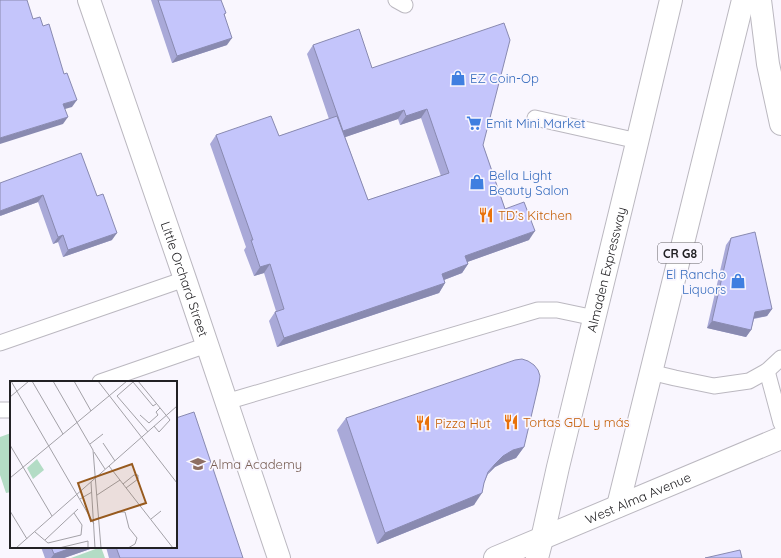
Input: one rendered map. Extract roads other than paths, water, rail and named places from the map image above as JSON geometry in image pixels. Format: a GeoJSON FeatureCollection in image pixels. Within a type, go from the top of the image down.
{"type":"FeatureCollection","features":[{"type":"Feature","properties":{"kind":"main road","name":"Little Orchard Street"},"geometry":{"type":"LineString","coordinates":[[89,0],[279,558]]}},
{"type":"Feature","properties":{"kind":"main road","name":"Almaden Expressway"},"geometry":{"type":"LineString","coordinates":[[540,548],[558,467],[671,0]]}},
{"type":"Feature","properties":{"kind":"main road","name":"CR G8"},"geometry":{"type":"LineString","coordinates":[[618,506],[743,0]]}},
{"type":"Feature","properties":{"kind":"main road"},"geometry":{"type":"LineString","coordinates":[[760,0],[768,64],[781,124]]}},
{"type":"Feature","properties":{"kind":"main road","name":"West Alma Avenue"},"geometry":{"type":"LineString","coordinates":[[495,558],[540,548],[618,506],[781,438]]}},
{"type":"Feature","properties":{"kind":"lane"},"geometry":{"type":"LineString","coordinates":[[535,118],[638,141]]}},
{"type":"Feature","properties":{"kind":"lane"},"geometry":{"type":"LineString","coordinates":[[0,343],[185,279]]}},
{"type":"Feature","properties":{"kind":"lane"},"geometry":{"type":"LineString","coordinates":[[226,402],[538,310],[557,310],[595,318]]}},
{"type":"Feature","properties":{"kind":"lane"},"geometry":{"type":"LineString","coordinates":[[103,381],[207,345]]}},
{"type":"Feature","properties":{"kind":"lane"},"geometry":{"type":"LineString","coordinates":[[650,372],[714,386],[749,381],[767,371],[781,358]]}},
{"type":"Feature","properties":{"kind":"lane"},"geometry":{"type":"LineString","coordinates":[[767,371],[781,423]]}},
{"type":"Feature","properties":{"kind":"place","name":"EZ Coin-Op"},"geometry":{"type":"Point","coordinates":[458,78]}},
{"type":"Feature","properties":{"kind":"place","name":"Emit Mini Market"},"geometry":{"type":"Point","coordinates":[474,123]}},
{"type":"Feature","properties":{"kind":"place","name":"Bella Light Beauty Salon"},"geometry":{"type":"Point","coordinates":[477,182]}},
{"type":"Feature","properties":{"kind":"place","name":"TD’s Kitchen"},"geometry":{"type":"Point","coordinates":[486,215]}},
{"type":"Feature","properties":{"kind":"place","name":"El Rancho Liquors"},"geometry":{"type":"Point","coordinates":[738,281]}},
{"type":"Feature","properties":{"kind":"place","name":"Tortas GDL y más"},"geometry":{"type":"Point","coordinates":[511,422]}},
{"type":"Feature","properties":{"kind":"place","name":"Pizza Hut"},"geometry":{"type":"Point","coordinates":[423,423]}},
{"type":"Feature","properties":{"kind":"place","name":"Alma Academy"},"geometry":{"type":"Point","coordinates":[198,464]}}]}
